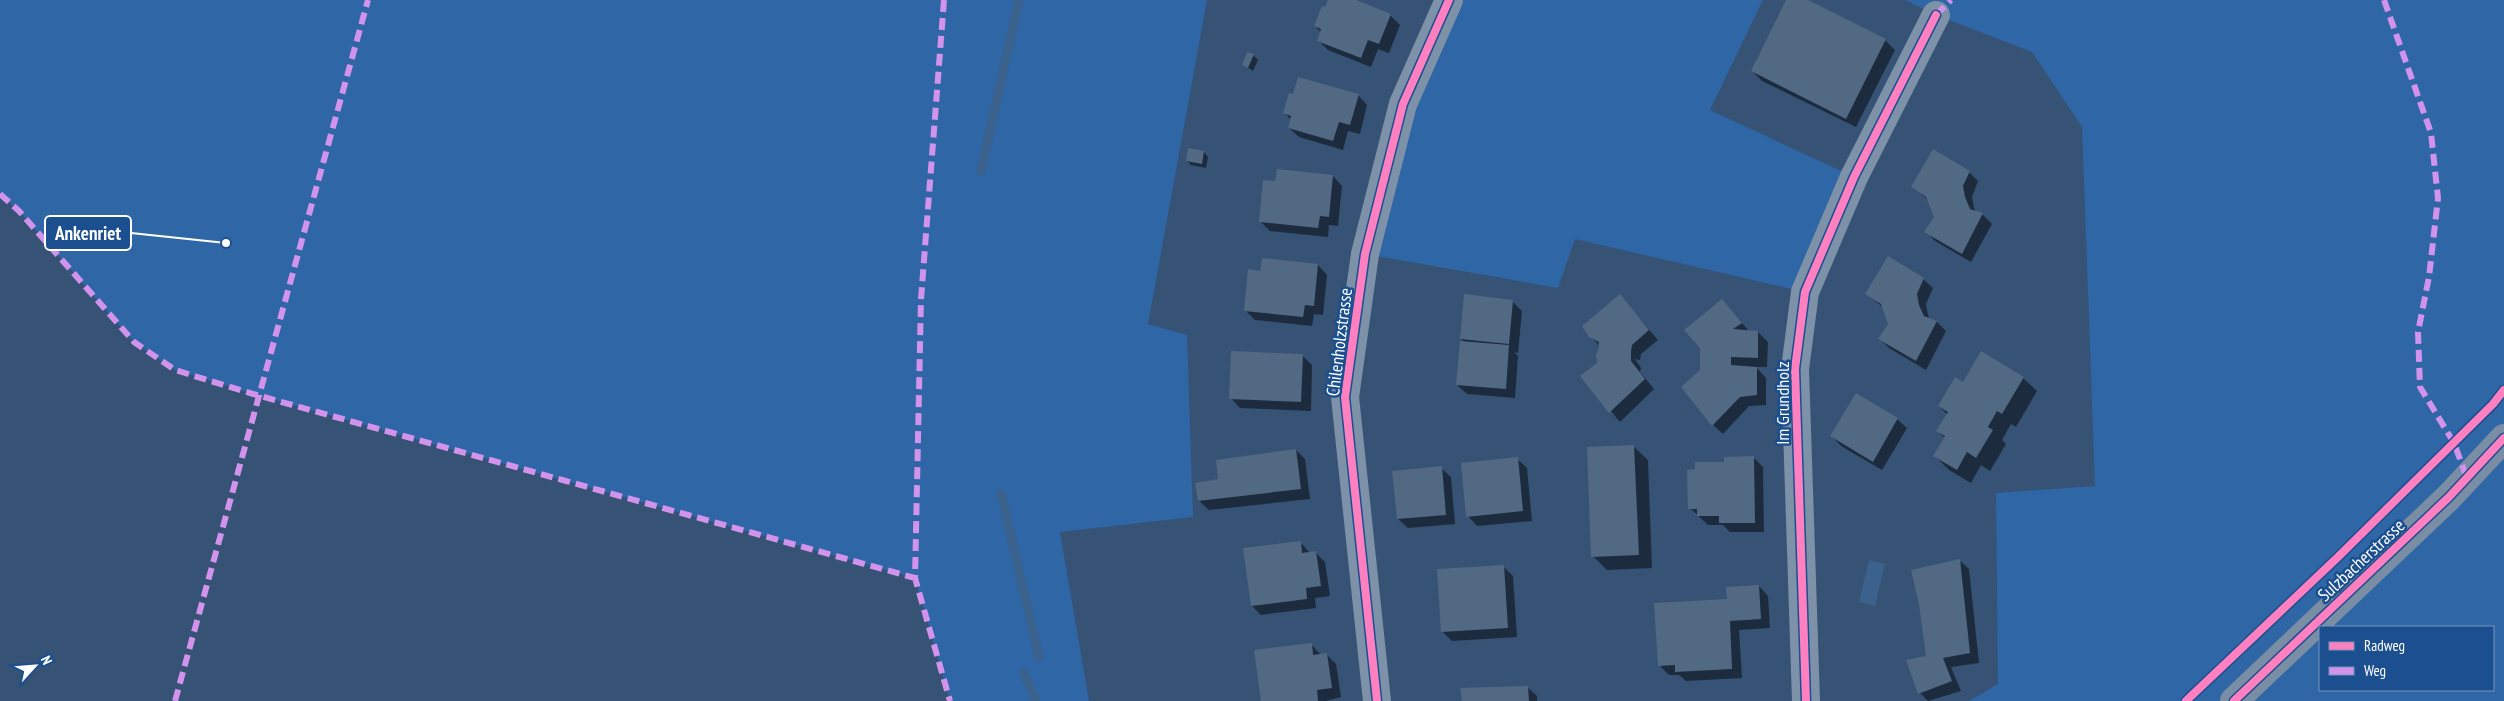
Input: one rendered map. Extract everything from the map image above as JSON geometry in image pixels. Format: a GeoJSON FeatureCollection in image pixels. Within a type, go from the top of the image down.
{"type":"FeatureCollection","features":[{"type":"Feature","properties":{"kind":"street","name":"Chilenholzstrasse"},"geometry":{"type":"LineString","coordinates":[[1377,701],[1344,397],[1366,254],[1403,104],[1449,0]]}},
{"type":"Feature","properties":{"kind":"street","name":"Im Grundholz"},"geometry":{"type":"LineString","coordinates":[[1806,701],[1795,368],[1805,292],[1854,177],[1936,15]]}},
{"type":"Feature","properties":{"kind":"street","name":"Sulzbacherstrasse"},"geometry":{"type":"LineString","coordinates":[[2234,701],[2449,497],[2504,438]]}},
{"type":"Feature","properties":{"kind":"shaded area"},"geometry":{"type":"Polygon","coordinates":[[[0,0],[1207,0],[1148,324],[1187,335],[1193,517],[1060,532],[1089,701],[950,701],[915,578],[260,396],[175,370],[134,342],[19,211],[0,194],[0,0]]]}},
{"type":"Feature","properties":{"kind":"shaded area"},"geometry":{"type":"Polygon","coordinates":[[[1449,0],[1763,0],[1710,110],[1854,177],[1805,292],[1575,239],[1558,288],[1365,254],[1449,0]]]}},
{"type":"Feature","properties":{"kind":"shaded area"},"geometry":{"type":"Polygon","coordinates":[[[1905,0],[2504,0],[2504,701],[1969,701],[1998,684],[1996,493],[2095,486],[2082,127],[2032,52],[1936,15],[1905,0]]]}},
{"type":"Feature","properties":{"kind":"shaded area"},"geometry":{"type":"Polygon","coordinates":[[[1869,560],[1885,564],[1875,606],[1859,602],[1869,560]]]}},
{"type":"Feature","properties":{"kind":"building"},"geometry":{"type":"Polygon","coordinates":[[[1328,0],[1356,0],[1391,14],[1379,44],[1368,40],[1361,58],[1317,41],[1321,29],[1314,26],[1322,6],[1325,7],[1328,0]]]}},
{"type":"Feature","properties":{"kind":"building"},"geometry":{"type":"Polygon","coordinates":[[[1786,0],[1808,0],[1886,39],[1846,119],[1751,71],[1786,0]]]}},
{"type":"Feature","properties":{"kind":"building"},"geometry":{"type":"Polygon","coordinates":[[[1247,52],[1254,54],[1248,68],[1242,65],[1247,52]]]}},
{"type":"Feature","properties":{"kind":"building"},"geometry":{"type":"Polygon","coordinates":[[[1298,77],[1359,94],[1350,125],[1339,122],[1333,141],[1288,128],[1291,116],[1283,113],[1289,93],[1293,94],[1298,77]]]}},
{"type":"Feature","properties":{"kind":"building"},"geometry":{"type":"Polygon","coordinates":[[[1188,148],[1204,151],[1202,164],[1186,161],[1188,148]]]}},
{"type":"Feature","properties":{"kind":"building"},"geometry":{"type":"Polygon","coordinates":[[[1933,149],[1970,171],[1963,186],[1965,197],[1970,209],[1983,213],[1962,254],[1924,232],[1934,217],[1926,197],[1911,187],[1933,149]]]}},
{"type":"Feature","properties":{"kind":"building"},"geometry":{"type":"Polygon","coordinates":[[[1277,169],[1333,175],[1329,217],[1320,216],[1318,228],[1259,222],[1263,180],[1275,181],[1277,169]]]}},
{"type":"Feature","properties":{"kind":"building"},"geometry":{"type":"Polygon","coordinates":[[[1888,256],[1924,278],[1917,294],[1919,305],[1924,316],[1937,321],[1916,361],[1878,339],[1888,324],[1881,304],[1865,294],[1888,256]]]}},
{"type":"Feature","properties":{"kind":"building"},"geometry":{"type":"Polygon","coordinates":[[[1262,258],[1318,264],[1314,306],[1305,305],[1303,317],[1244,311],[1248,269],[1260,271],[1262,258]]]}},
{"type":"Feature","properties":{"kind":"building"},"geometry":{"type":"Polygon","coordinates":[[[1464,294],[1513,300],[1509,344],[1460,339],[1464,294]]]}},
{"type":"Feature","properties":{"kind":"building"},"geometry":{"type":"Polygon","coordinates":[[[1620,294],[1649,330],[1632,345],[1631,351],[1631,361],[1645,379],[1609,413],[1580,376],[1597,363],[1596,355],[1599,348],[1599,342],[1589,337],[1582,326],[1620,294]]]}},
{"type":"Feature","properties":{"kind":"building"},"geometry":{"type":"Polygon","coordinates":[[[1722,299],[1742,323],[1733,329],[1758,331],[1758,358],[1731,357],[1731,365],[1757,367],[1757,395],[1740,397],[1712,426],[1681,387],[1700,370],[1700,348],[1684,330],[1722,299]]]}},
{"type":"Feature","properties":{"kind":"building"},"geometry":{"type":"Polygon","coordinates":[[[1460,341],[1509,345],[1506,389],[1456,385],[1460,341]]]}},
{"type":"Feature","properties":{"kind":"building"},"geometry":{"type":"Polygon","coordinates":[[[1231,351],[1303,354],[1301,402],[1229,399],[1231,351]]]}},
{"type":"Feature","properties":{"kind":"building"},"geometry":{"type":"Polygon","coordinates":[[[1981,351],[2024,377],[2002,414],[1997,411],[1988,427],[1993,430],[1976,458],[1967,452],[1957,470],[1933,456],[1945,436],[1936,431],[1948,412],[1938,406],[1955,377],[1963,382],[1981,351]]]}},
{"type":"Feature","properties":{"kind":"building"},"geometry":{"type":"Polygon","coordinates":[[[1856,393],[1898,418],[1873,462],[1830,436],[1856,393]]]}},
{"type":"Feature","properties":{"kind":"building"},"geometry":{"type":"Polygon","coordinates":[[[1634,445],[1639,555],[1591,557],[1587,447],[1634,445]]]}},
{"type":"Feature","properties":{"kind":"building"},"geometry":{"type":"Polygon","coordinates":[[[1296,449],[1301,489],[1198,501],[1195,483],[1218,479],[1216,460],[1296,449]]]}},
{"type":"Feature","properties":{"kind":"building"},"geometry":{"type":"Polygon","coordinates":[[[1754,456],[1755,523],[1719,523],[1719,516],[1697,516],[1697,509],[1688,509],[1687,470],[1695,469],[1695,462],[1724,462],[1724,457],[1754,456]]]}},
{"type":"Feature","properties":{"kind":"building"},"geometry":{"type":"Polygon","coordinates":[[[1518,457],[1523,511],[1466,517],[1461,463],[1518,457]]]}},
{"type":"Feature","properties":{"kind":"building"},"geometry":{"type":"Polygon","coordinates":[[[1442,466],[1446,515],[1397,519],[1392,471],[1442,466]]]}},
{"type":"Feature","properties":{"kind":"building"},"geometry":{"type":"Polygon","coordinates":[[[1301,541],[1302,553],[1316,551],[1321,586],[1306,588],[1307,599],[1251,606],[1243,548],[1301,541]]]}},
{"type":"Feature","properties":{"kind":"building"},"geometry":{"type":"Polygon","coordinates":[[[1960,559],[1970,653],[1943,658],[1952,681],[1918,694],[1906,660],[1926,656],[1919,604],[1911,570],[1960,559]]]}},
{"type":"Feature","properties":{"kind":"building"},"geometry":{"type":"Polygon","coordinates":[[[1504,565],[1508,628],[1441,632],[1437,569],[1504,565]]]}},
{"type":"Feature","properties":{"kind":"building"},"geometry":{"type":"Polygon","coordinates":[[[1759,585],[1761,619],[1730,621],[1732,669],[1675,672],[1675,665],[1658,666],[1654,603],[1727,599],[1726,587],[1759,585]]]}},
{"type":"Feature","properties":{"kind":"building"},"geometry":{"type":"Polygon","coordinates":[[[1312,643],[1313,655],[1327,653],[1332,688],[1317,690],[1318,701],[1261,701],[1254,650],[1312,643]]]}},
{"type":"Feature","properties":{"kind":"building"},"geometry":{"type":"Polygon","coordinates":[[[1528,686],[1529,701],[1462,701],[1460,688],[1528,686]]]}},
{"type":"Feature","properties":{"kind":"waterway"},"geometry":{"type":"LineString","coordinates":[[981,171],[1019,0]]}},
{"type":"Feature","properties":{"kind":"waterway"},"geometry":{"type":"LineString","coordinates":[[1001,493],[1039,657]]}},
{"type":"Feature","properties":{"kind":"waterway"},"geometry":{"type":"LineString","coordinates":[[1024,673],[1036,701]]}},
{"type":"Feature","properties":{"kind":"marked path"},"geometry":{"type":"LineString","coordinates":[[175,701],[368,0]]}},
{"type":"Feature","properties":{"kind":"marked path"},"geometry":{"type":"LineString","coordinates":[[944,0],[921,299],[915,578],[950,701]]}},
{"type":"Feature","properties":{"kind":"marked path"},"geometry":{"type":"LineString","coordinates":[[1936,15],[1951,0]]}},
{"type":"Feature","properties":{"kind":"marked path"},"geometry":{"type":"LineString","coordinates":[[2384,0],[2431,133],[2438,198],[2429,277],[2418,332],[2420,387],[2454,443],[2467,478]]}},
{"type":"Feature","properties":{"kind":"marked path"},"geometry":{"type":"LineString","coordinates":[[0,194],[19,211],[134,342],[175,370],[260,396],[915,578]]}},
{"type":"Feature","properties":{"kind":"cycle path"},"geometry":{"type":"LineString","coordinates":[[1377,701],[1345,397],[1365,254],[1403,104],[1449,0]]}},
{"type":"Feature","properties":{"kind":"cycle path"},"geometry":{"type":"LineString","coordinates":[[1806,701],[1795,369],[1805,292],[1854,177],[1936,15]]}},
{"type":"Feature","properties":{"kind":"cycle path"},"geometry":{"type":"LineString","coordinates":[[2186,701],[2338,557],[2493,404],[2504,390]]}},
{"type":"Feature","properties":{"kind":"cycle path"},"geometry":{"type":"LineString","coordinates":[[2234,701],[2449,497],[2504,438]]}},
{"type":"Feature","properties":{"kind":"place","name":"Ankenriet"},"geometry":{"type":"Point","coordinates":[226,243]}}]}
